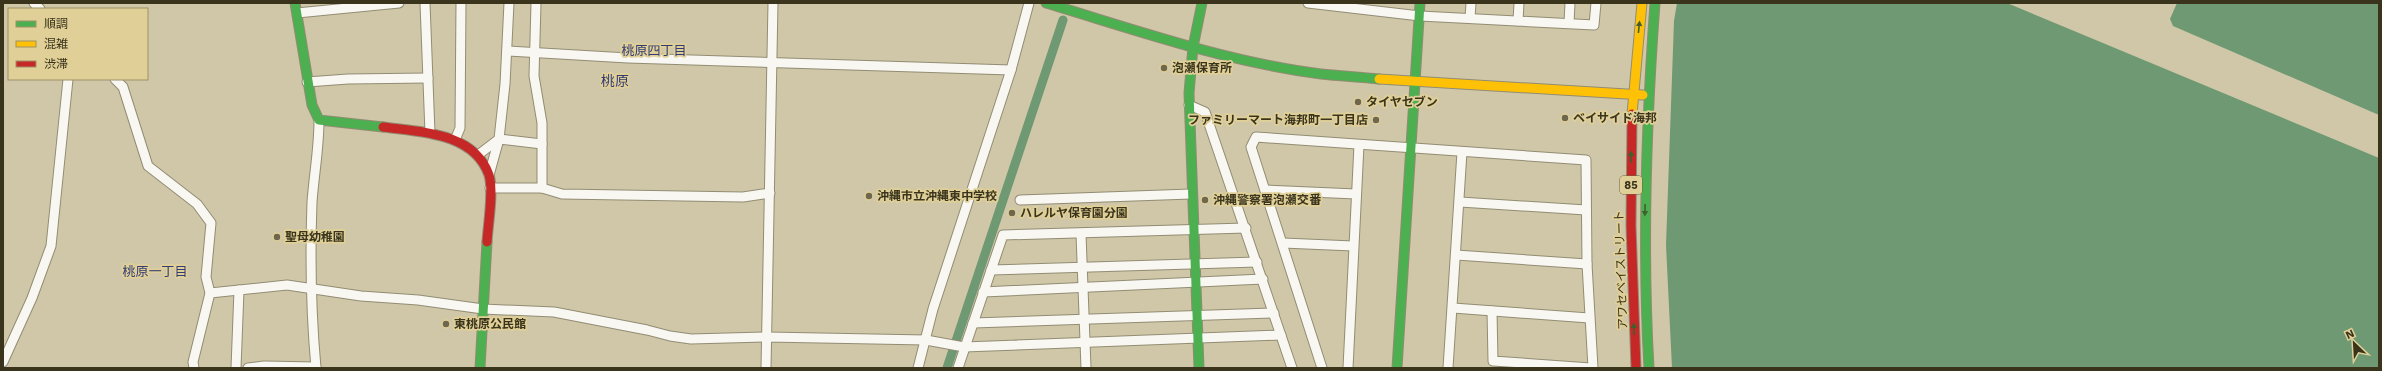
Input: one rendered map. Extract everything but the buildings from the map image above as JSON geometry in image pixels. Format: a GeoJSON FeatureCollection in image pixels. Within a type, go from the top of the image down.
{"type":"FeatureCollection","features":[{"type":"Feature","properties":{"kind":"street"},"geometry":{"type":"LineString","coordinates":[[248,368],[316,367],[311,245],[313,200],[320,144],[319,120],[312,105],[307,82],[295,3]]}},
{"type":"Feature","properties":{"kind":"street"},"geometry":{"type":"LineString","coordinates":[[297,13],[399,3]]}},
{"type":"Feature","properties":{"kind":"street"},"geometry":{"type":"LineString","coordinates":[[425,3],[430,133]]}},
{"type":"Feature","properties":{"kind":"street"},"geometry":{"type":"LineString","coordinates":[[455,140],[460,128],[461,3]]}},
{"type":"Feature","properties":{"kind":"street"},"geometry":{"type":"LineString","coordinates":[[480,368],[490,188],[489,175],[499,140],[507,51],[509,3]]}},
{"type":"Feature","properties":{"kind":"street"},"geometry":{"type":"LineString","coordinates":[[536,3],[534,76],[540,104],[542,188]]}},
{"type":"Feature","properties":{"kind":"street"},"geometry":{"type":"LineString","coordinates":[[766,368],[773,3]]}},
{"type":"Feature","properties":{"kind":"street"},"geometry":{"type":"LineString","coordinates":[[918,368],[933,309],[1011,70],[1029,3]]}},
{"type":"Feature","properties":{"kind":"street"},"geometry":{"type":"LineString","coordinates":[[1046,3],[1061,5],[1193,46],[1252,61],[1321,74],[1417,82],[1648,95]]}},
{"type":"Feature","properties":{"kind":"street"},"geometry":{"type":"LineString","coordinates":[[1198,368],[1189,105],[1193,46],[1202,3]]}},
{"type":"Feature","properties":{"kind":"street"},"geometry":{"type":"LineString","coordinates":[[1308,3],[1368,7],[1420,16],[1594,25],[1596,3]]}},
{"type":"Feature","properties":{"kind":"street"},"geometry":{"type":"LineString","coordinates":[[1397,368],[1411,149],[1417,82],[1420,3]]}},
{"type":"Feature","properties":{"kind":"street"},"geometry":{"type":"LineString","coordinates":[[1470,18],[1471,3]]}},
{"type":"Feature","properties":{"kind":"street"},"geometry":{"type":"LineString","coordinates":[[1518,21],[1519,3]]}},
{"type":"Feature","properties":{"kind":"street"},"geometry":{"type":"LineString","coordinates":[[1569,23],[1570,3]]}},
{"type":"Feature","properties":{"kind":"street","name":"アワセベイストリート"},"geometry":{"type":"LineString","coordinates":[[1636,368],[1631,226],[1632,94],[1642,3]]}},
{"type":"Feature","properties":{"kind":"street","name":"アワセベイストリート"},"geometry":{"type":"LineString","coordinates":[[1649,368],[1644,227],[1648,95],[1656,3]]}},
{"type":"Feature","properties":{"kind":"street"},"geometry":{"type":"LineString","coordinates":[[507,51],[535,51],[628,58],[1011,70]]}},
{"type":"Feature","properties":{"kind":"street"},"geometry":{"type":"LineString","coordinates":[[307,82],[348,79],[428,78]]}},
{"type":"Feature","properties":{"kind":"street"},"geometry":{"type":"LineString","coordinates":[[3,362],[32,298],[51,246],[68,80]]}},
{"type":"Feature","properties":{"kind":"street"},"geometry":{"type":"LineString","coordinates":[[117,80],[123,87],[148,166],[197,204],[211,224],[206,277],[210,293],[199,333],[193,362],[194,368]]}},
{"type":"Feature","properties":{"kind":"street"},"geometry":{"type":"LineString","coordinates":[[1189,105],[1205,112],[1246,228],[1292,368]]}},
{"type":"Feature","properties":{"kind":"street"},"geometry":{"type":"LineString","coordinates":[[319,120],[430,133],[455,140],[478,155],[489,175]]}},
{"type":"Feature","properties":{"kind":"street"},"geometry":{"type":"LineString","coordinates":[[1322,368],[1251,147],[1256,137],[1586,160],[1587,264],[1592,368],[1493,361],[1492,311]]}},
{"type":"Feature","properties":{"kind":"street"},"geometry":{"type":"LineString","coordinates":[[478,155],[499,140],[542,144]]}},
{"type":"Feature","properties":{"kind":"street"},"geometry":{"type":"LineString","coordinates":[[1348,368],[1359,145]]}},
{"type":"Feature","properties":{"kind":"street"},"geometry":{"type":"LineString","coordinates":[[1448,368],[1460,202],[1462,152]]}},
{"type":"Feature","properties":{"kind":"street"},"geometry":{"type":"LineString","coordinates":[[490,188],[542,188],[562,194],[743,197],[770,193]]}},
{"type":"Feature","properties":{"kind":"street"},"geometry":{"type":"LineString","coordinates":[[1265,190],[1356,194]]}},
{"type":"Feature","properties":{"kind":"street"},"geometry":{"type":"LineString","coordinates":[[1020,200],[1191,194]]}},
{"type":"Feature","properties":{"kind":"street"},"geometry":{"type":"LineString","coordinates":[[1460,202],[1586,210]]}},
{"type":"Feature","properties":{"kind":"street"},"geometry":{"type":"LineString","coordinates":[[958,368],[1003,235],[1081,234],[1246,228]]}},
{"type":"Feature","properties":{"kind":"street"},"geometry":{"type":"LineString","coordinates":[[1081,234],[1086,368]]}},
{"type":"Feature","properties":{"kind":"street"},"geometry":{"type":"LineString","coordinates":[[1283,243],[1353,246]]}},
{"type":"Feature","properties":{"kind":"street"},"geometry":{"type":"LineString","coordinates":[[1456,255],[1587,264]]}},
{"type":"Feature","properties":{"kind":"street"},"geometry":{"type":"LineString","coordinates":[[991,270],[1257,262]]}},
{"type":"Feature","properties":{"kind":"street"},"geometry":{"type":"LineString","coordinates":[[983,292],[1263,280]]}},
{"type":"Feature","properties":{"kind":"street"},"geometry":{"type":"LineString","coordinates":[[210,293],[287,285],[361,296],[418,300],[483,309],[554,312],[691,339],[766,337],[926,340],[964,347],[1281,335]]}},
{"type":"Feature","properties":{"kind":"street"},"geometry":{"type":"LineString","coordinates":[[236,368],[239,290]]}},
{"type":"Feature","properties":{"kind":"street"},"geometry":{"type":"LineString","coordinates":[[1453,308],[1589,318]]}},
{"type":"Feature","properties":{"kind":"street"},"geometry":{"type":"LineString","coordinates":[[973,323],[1196,317],[1274,313]]}},
{"type":"Feature","properties":{"kind":"shaded area"},"geometry":{"type":"Polygon","coordinates":[[[1677,3],[2007,3],[2379,158],[2379,368],[1672,368],[1666,245],[1674,21],[1677,3]]]}},
{"type":"Feature","properties":{"kind":"shaded area"},"geometry":{"type":"Polygon","coordinates":[[[2177,3],[2379,3],[2379,115],[2173,26],[2170,19],[2177,3]]]}},
{"type":"Feature","properties":{"kind":"waterway"},"geometry":{"type":"LineString","coordinates":[[947,368],[1063,20]]}},
{"type":"Feature","properties":{"kind":"traffic: fast"},"geometry":{"type":"LineString","coordinates":[[295,3],[312,105],[319,120],[383,127]]}},
{"type":"Feature","properties":{"kind":"traffic: fast"},"geometry":{"type":"LineString","coordinates":[[1046,3],[1182,44],[1251,62],[1321,74],[1379,79]]}},
{"type":"Feature","properties":{"kind":"traffic: fast"},"geometry":{"type":"LineString","coordinates":[[1199,368],[1189,93],[1193,47],[1202,3]]}},
{"type":"Feature","properties":{"kind":"traffic: fast"},"geometry":{"type":"LineString","coordinates":[[1397,368],[1420,3]]}},
{"type":"Feature","properties":{"kind":"traffic: fast"},"geometry":{"type":"LineString","coordinates":[[1649,368],[1645,231],[1649,94],[1655,3]]}},
{"type":"Feature","properties":{"kind":"traffic: fast"},"geometry":{"type":"LineString","coordinates":[[480,368],[487,242]]}},
{"type":"Feature","properties":{"kind":"traffic: slow"},"geometry":{"type":"LineString","coordinates":[[1632,114],[1642,3]]}},
{"type":"Feature","properties":{"kind":"traffic: slow"},"geometry":{"type":"LineString","coordinates":[[1379,79],[1643,95]]}},
{"type":"Feature","properties":{"kind":"traffic: jam"},"geometry":{"type":"LineString","coordinates":[[1632,114],[1631,226],[1636,368]]}},
{"type":"Feature","properties":{"kind":"traffic: jam"},"geometry":{"type":"LineString","coordinates":[[383,127],[429,133],[459,142],[471,150],[482,161],[489,175],[491,190],[487,242]]}},
{"type":"Feature","properties":{"kind":"place","name":"泡瀬保育所"},"geometry":{"type":"Point","coordinates":[1164,68]}},
{"type":"Feature","properties":{"kind":"place","name":"タイヤセブン"},"geometry":{"type":"Point","coordinates":[1358,102]}},
{"type":"Feature","properties":{"kind":"place","name":"ベイサイド海邦"},"geometry":{"type":"Point","coordinates":[1565,118]}},
{"type":"Feature","properties":{"kind":"place","name":"ファミリーマート海邦町一丁目店"},"geometry":{"type":"Point","coordinates":[1376,120]}},
{"type":"Feature","properties":{"kind":"place","name":"沖縄市立沖縄東中学校"},"geometry":{"type":"Point","coordinates":[869,196]}},
{"type":"Feature","properties":{"kind":"place","name":"沖縄警察署泡瀬交番"},"geometry":{"type":"Point","coordinates":[1205,200]}},
{"type":"Feature","properties":{"kind":"place","name":"ハレルヤ保育園分園"},"geometry":{"type":"Point","coordinates":[1012,213]}},
{"type":"Feature","properties":{"kind":"place","name":"聖母幼稚園"},"geometry":{"type":"Point","coordinates":[277,237]}},
{"type":"Feature","properties":{"kind":"place","name":"東桃原公民館"},"geometry":{"type":"Point","coordinates":[446,324]}},
{"type":"Feature","properties":{"kind":"district","name":"桃原四丁目"},"geometry":{"type":"Point","coordinates":[654,50]}},
{"type":"Feature","properties":{"kind":"district","name":"桃原"},"geometry":{"type":"Point","coordinates":[615,81]}},
{"type":"Feature","properties":{"kind":"district","name":"桃原一丁目"},"geometry":{"type":"Point","coordinates":[155,271]}}]}
